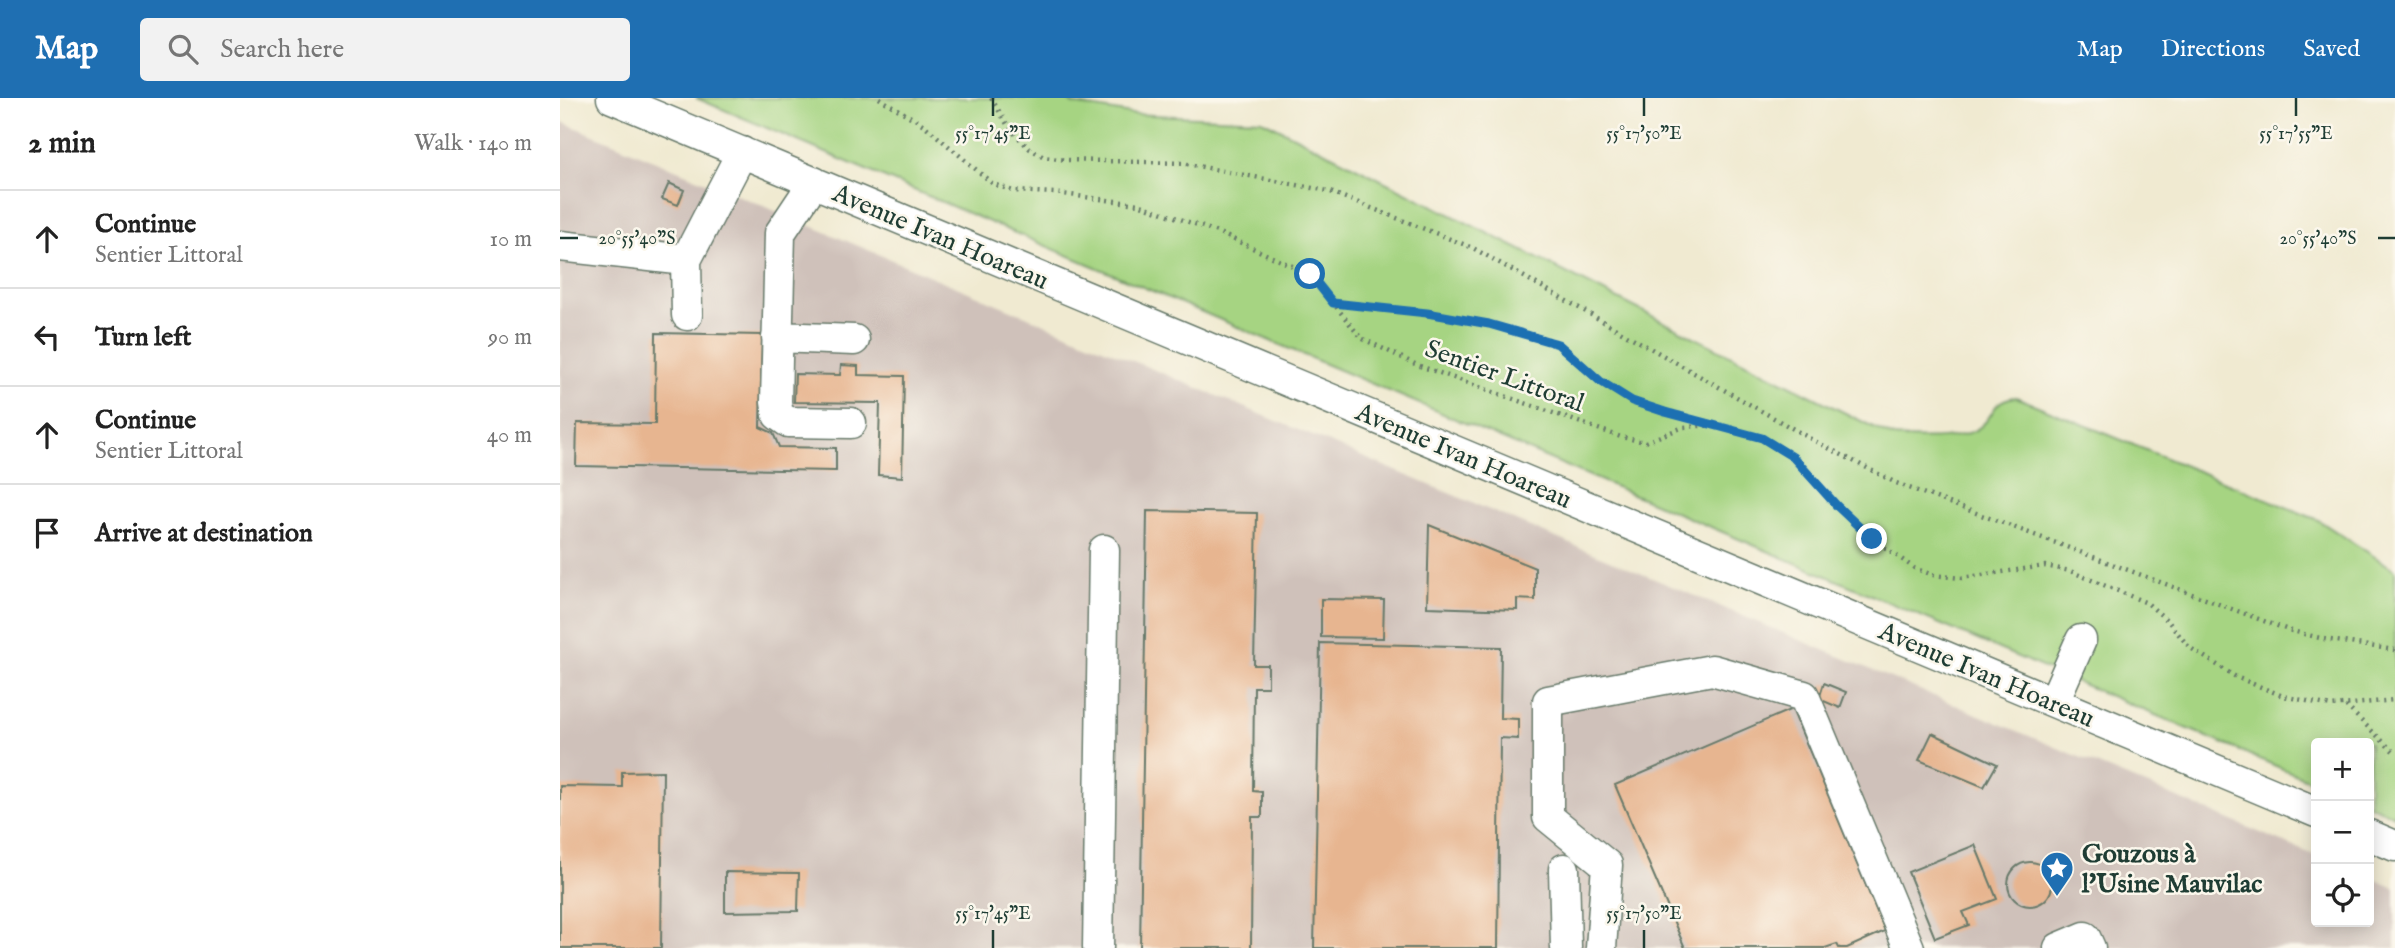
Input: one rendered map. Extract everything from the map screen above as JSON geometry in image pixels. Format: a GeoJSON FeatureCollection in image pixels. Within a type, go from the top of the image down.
{"type":"FeatureCollection","features":[{"type":"Feature","properties":{"kind":"street","name":"Avenue Ivan Hoareau"},"geometry":{"type":"LineString","coordinates":[[612,98],[2311,811]]}},
{"type":"Feature","properties":{"kind":"street"},"geometry":{"type":"LineString","coordinates":[[687,314],[686,260],[742,152]]}},
{"type":"Feature","properties":{"kind":"street"},"geometry":{"type":"LineString","coordinates":[[814,182],[780,233],[776,402],[778,415],[788,422],[851,423]]}},
{"type":"Feature","properties":{"kind":"street"},"geometry":{"type":"LineString","coordinates":[[560,246],[686,260]]}},
{"type":"Feature","properties":{"kind":"street"},"geometry":{"type":"LineString","coordinates":[[777,337],[854,341]]}},
{"type":"Feature","properties":{"kind":"street"},"geometry":{"type":"LineString","coordinates":[[1098,948],[1104,550]]}},
{"type":"Feature","properties":{"kind":"street"},"geometry":{"type":"LineString","coordinates":[[2053,701],[2081,640]]}},
{"type":"Feature","properties":{"kind":"street"},"geometry":{"type":"LineString","coordinates":[[1601,948],[1607,864],[1548,817],[1548,701],[1712,670],[1804,696],[1909,948]]}},
{"type":"Feature","properties":{"kind":"street"},"geometry":{"type":"LineString","coordinates":[[2374,837],[2395,846]]}},
{"type":"Feature","properties":{"kind":"street"},"geometry":{"type":"LineString","coordinates":[[1564,869],[1566,948]]}},
{"type":"Feature","properties":{"kind":"path","name":"Sentier Littoral"},"geometry":{"type":"LineString","coordinates":[[879,98],[924,125],[993,184],[1013,191],[1055,193],[1138,204],[1217,232],[1310,274],[1361,338],[1417,365],[1621,437],[1645,442],[1684,427],[1715,425],[1762,438],[1793,457],[1837,506],[1872,539],[1914,568],[1933,575],[1961,578],[2045,566],[2070,571],[2147,603],[2168,621],[2189,647],[2236,677],[2283,696],[2331,706],[2395,701]]}},
{"type":"Feature","properties":{"kind":"path"},"geometry":{"type":"LineString","coordinates":[[991,98],[1010,129],[1030,149],[1044,157],[1182,163],[1328,191],[1412,223],[1474,248],[1811,439],[1896,483],[2288,631],[2395,650]]}},
{"type":"Feature","properties":{"kind":"path"},"geometry":{"type":"LineString","coordinates":[[1333,303],[1427,313],[1537,336],[1558,344],[1600,381],[1632,401],[1715,425]]}},
{"type":"Feature","properties":{"kind":"path"},"geometry":{"type":"LineString","coordinates":[[2346,705],[2395,754]]}},
{"type":"Feature","properties":{"kind":"shaded area"},"geometry":{"type":"Polygon","coordinates":[[[560,121],[2311,854],[2311,927],[2374,927],[2374,879],[2395,888],[2395,948],[560,948],[560,121]]]}},
{"type":"Feature","properties":{"kind":"green space"},"geometry":{"type":"Polygon","coordinates":[[[696,98],[1064,98],[1073,104],[1131,114],[1262,120],[1893,437],[1938,438],[1972,432],[1985,422],[1998,404],[2016,397],[2318,520],[2395,570],[2395,816],[2374,807],[2374,738],[2311,738],[2311,781],[696,98]]]}},
{"type":"Feature","properties":{"kind":"building"},"geometry":{"type":"Polygon","coordinates":[[[669,183],[684,190],[678,205],[662,199],[669,183]]]}},
{"type":"Feature","properties":{"kind":"building"},"geometry":{"type":"Polygon","coordinates":[[[656,333],[762,335],[760,427],[773,433],[779,447],[836,448],[836,471],[576,466],[577,423],[655,424],[656,333]]]}},
{"type":"Feature","properties":{"kind":"building"},"geometry":{"type":"Polygon","coordinates":[[[841,365],[858,366],[858,375],[904,376],[902,477],[878,475],[880,403],[794,402],[795,374],[840,375],[841,365]]]}},
{"type":"Feature","properties":{"kind":"building"},"geometry":{"type":"Polygon","coordinates":[[[1147,511],[1257,513],[1254,665],[1268,665],[1268,687],[1254,687],[1253,791],[1262,792],[1262,817],[1252,817],[1251,948],[1140,948],[1147,511]]]}},
{"type":"Feature","properties":{"kind":"building"},"geometry":{"type":"Polygon","coordinates":[[[1429,525],[1535,568],[1535,600],[1517,599],[1517,610],[1427,607],[1429,525]]]}},
{"type":"Feature","properties":{"kind":"building"},"geometry":{"type":"Polygon","coordinates":[[[1321,599],[1384,600],[1383,638],[1321,637],[1321,599]]]}},
{"type":"Feature","properties":{"kind":"building"},"geometry":{"type":"Polygon","coordinates":[[[1320,643],[1501,647],[1500,718],[1518,719],[1518,739],[1500,738],[1498,948],[1314,948],[1320,643]]]}},
{"type":"Feature","properties":{"kind":"building"},"geometry":{"type":"Polygon","coordinates":[[[1824,683],[1846,692],[1840,708],[1819,699],[1824,683]]]}},
{"type":"Feature","properties":{"kind":"building"},"geometry":{"type":"Polygon","coordinates":[[[1792,709],[1885,931],[1847,948],[1839,948],[1837,944],[1825,948],[1685,948],[1615,785],[1792,709]]]}},
{"type":"Feature","properties":{"kind":"building"},"geometry":{"type":"Polygon","coordinates":[[[1932,733],[1997,764],[1984,787],[1919,760],[1932,733]]]}},
{"type":"Feature","properties":{"kind":"building"},"geometry":{"type":"Polygon","coordinates":[[[663,771],[661,948],[560,948],[560,786],[622,787],[622,772],[663,771]]]}},
{"type":"Feature","properties":{"kind":"building"},"geometry":{"type":"Polygon","coordinates":[[[1975,845],[1997,899],[1963,912],[1969,925],[1935,938],[1908,872],[1975,845]]]}},
{"type":"Feature","properties":{"kind":"building"},"geometry":{"type":"Polygon","coordinates":[[[2030,862],[2046,868],[2052,884],[2046,900],[2030,906],[2014,900],[2008,884],[2014,868],[2030,862]]]}},
{"type":"Feature","properties":{"kind":"building"},"geometry":{"type":"Polygon","coordinates":[[[725,872],[799,873],[798,911],[725,912],[725,872]]]}},
{"type":"Feature","properties":{"kind":"place","name":"Gouzous à l'Usine Mauvilac"},"geometry":{"type":"Point","coordinates":[2057,898]}},
{"type":"Feature","properties":{"kind":"route"},"geometry":{"type":"LineString","coordinates":[[1310,274],[1333,303],[1427,313],[1537,336],[1558,344],[1600,381],[1632,401],[1762,438],[1793,457],[1837,506],[1872,539]]}}]}
